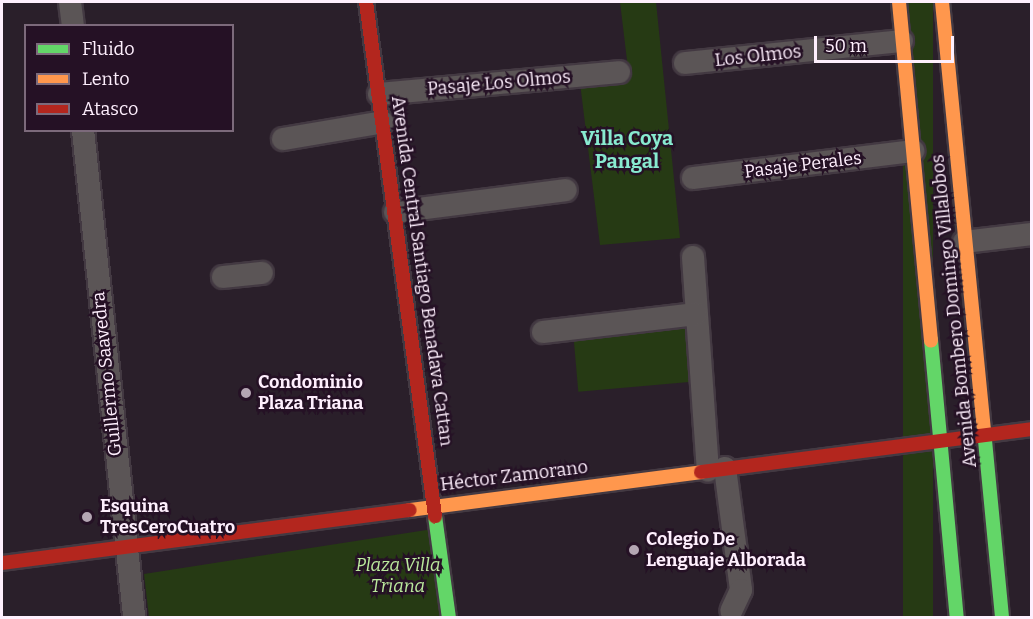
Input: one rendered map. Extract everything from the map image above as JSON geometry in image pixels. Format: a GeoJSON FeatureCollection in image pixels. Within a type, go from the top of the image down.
{"type":"FeatureCollection","features":[{"type":"Feature","properties":{"kind":"street"},"geometry":{"type":"LineString","coordinates":[[70,2],[73,24]]}},
{"type":"Feature","properties":{"kind":"street","name":"Avenida Central Santiago Benadava Cattan"},"geometry":{"type":"LineString","coordinates":[[366,2],[436,504],[449,618]]}},
{"type":"Feature","properties":{"kind":"street","name":"Avenida Bombero Domingo Villalobos"},"geometry":{"type":"LineString","coordinates":[[899,2],[957,618]]}},
{"type":"Feature","properties":{"kind":"street","name":"Avenida Bombero Domingo Villalobos"},"geometry":{"type":"LineString","coordinates":[[942,2],[1002,618]]}},
{"type":"Feature","properties":{"kind":"street","name":"Los Olmos"},"geometry":{"type":"LineString","coordinates":[[685,63],[903,41]]}},
{"type":"Feature","properties":{"kind":"street","name":"Pasaje Los Olmos"},"geometry":{"type":"LineString","coordinates":[[379,94],[619,72]]}},
{"type":"Feature","properties":{"kind":"street"},"geometry":{"type":"LineString","coordinates":[[282,139],[383,122]]}},
{"type":"Feature","properties":{"kind":"street","name":"Guillermo Saavedra"},"geometry":{"type":"LineString","coordinates":[[83,132],[124,546],[134,618]]}},
{"type":"Feature","properties":{"kind":"street","name":"Pasaje Perales"},"geometry":{"type":"LineString","coordinates":[[693,178],[914,151]]}},
{"type":"Feature","properties":{"kind":"street"},"geometry":{"type":"LineString","coordinates":[[395,212],[566,190]]}},
{"type":"Feature","properties":{"kind":"street"},"geometry":{"type":"LineString","coordinates":[[964,242],[1032,234]]}},
{"type":"Feature","properties":{"kind":"street"},"geometry":{"type":"LineString","coordinates":[[693,257],[696,314],[717,469],[741,590],[731,611]]}},
{"type":"Feature","properties":{"kind":"street"},"geometry":{"type":"LineString","coordinates":[[223,277],[262,273]]}},
{"type":"Feature","properties":{"kind":"street"},"geometry":{"type":"LineString","coordinates":[[543,332],[696,314]]}},
{"type":"Feature","properties":{"kind":"street","name":"Héctor Zamorano"},"geometry":{"type":"LineString","coordinates":[[2,563],[436,504],[855,454],[940,439],[1032,429]]}},
{"type":"Feature","properties":{"kind":"green space"},"geometry":{"type":"Polygon","coordinates":[[[620,2],[656,2],[680,238],[600,245],[580,83],[629,77],[620,2]]]}},
{"type":"Feature","properties":{"kind":"green space"},"geometry":{"type":"Polygon","coordinates":[[[903,2],[933,2],[933,618],[903,618],[903,2]]]}},
{"type":"Feature","properties":{"kind":"green space"},"geometry":{"type":"Polygon","coordinates":[[[687,326],[692,382],[578,392],[573,336],[687,326]]]}},
{"type":"Feature","properties":{"kind":"green space","name":"Plaza Villa Triana"},"geometry":{"type":"Polygon","coordinates":[[[433,529],[447,617],[149,617],[144,574],[433,529]]]}},
{"type":"Feature","properties":{"kind":"traffic: fast"},"geometry":{"type":"LineString","coordinates":[[931,340],[957,618]]}},
{"type":"Feature","properties":{"kind":"traffic: fast"},"geometry":{"type":"LineString","coordinates":[[984,430],[1002,618]]}},
{"type":"Feature","properties":{"kind":"traffic: fast"},"geometry":{"type":"LineString","coordinates":[[435,516],[449,618]]}},
{"type":"Feature","properties":{"kind":"traffic: slow"},"geometry":{"type":"LineString","coordinates":[[899,2],[931,340]]}},
{"type":"Feature","properties":{"kind":"traffic: slow"},"geometry":{"type":"LineString","coordinates":[[942,2],[984,430]]}},
{"type":"Feature","properties":{"kind":"traffic: slow"},"geometry":{"type":"LineString","coordinates":[[410,510],[701,472]]}},
{"type":"Feature","properties":{"kind":"traffic: jam"},"geometry":{"type":"LineString","coordinates":[[366,2],[435,516]]}},
{"type":"Feature","properties":{"kind":"traffic: jam"},"geometry":{"type":"LineString","coordinates":[[701,472],[1032,429]]}},
{"type":"Feature","properties":{"kind":"traffic: jam"},"geometry":{"type":"LineString","coordinates":[[2,563],[410,510]]}},
{"type":"Feature","properties":{"kind":"place","name":"Condominio Plaza Triana"},"geometry":{"type":"Point","coordinates":[246,393]}},
{"type":"Feature","properties":{"kind":"place","name":"Esquina TresCeroCuatro"},"geometry":{"type":"Point","coordinates":[87,517]}},
{"type":"Feature","properties":{"kind":"place","name":"Colegio De Lenguaje Alborada"},"geometry":{"type":"Point","coordinates":[634,550]}},
{"type":"Feature","properties":{"kind":"district","name":"Villa Coya Pangal"},"geometry":{"type":"Point","coordinates":[627,150]}}]}
